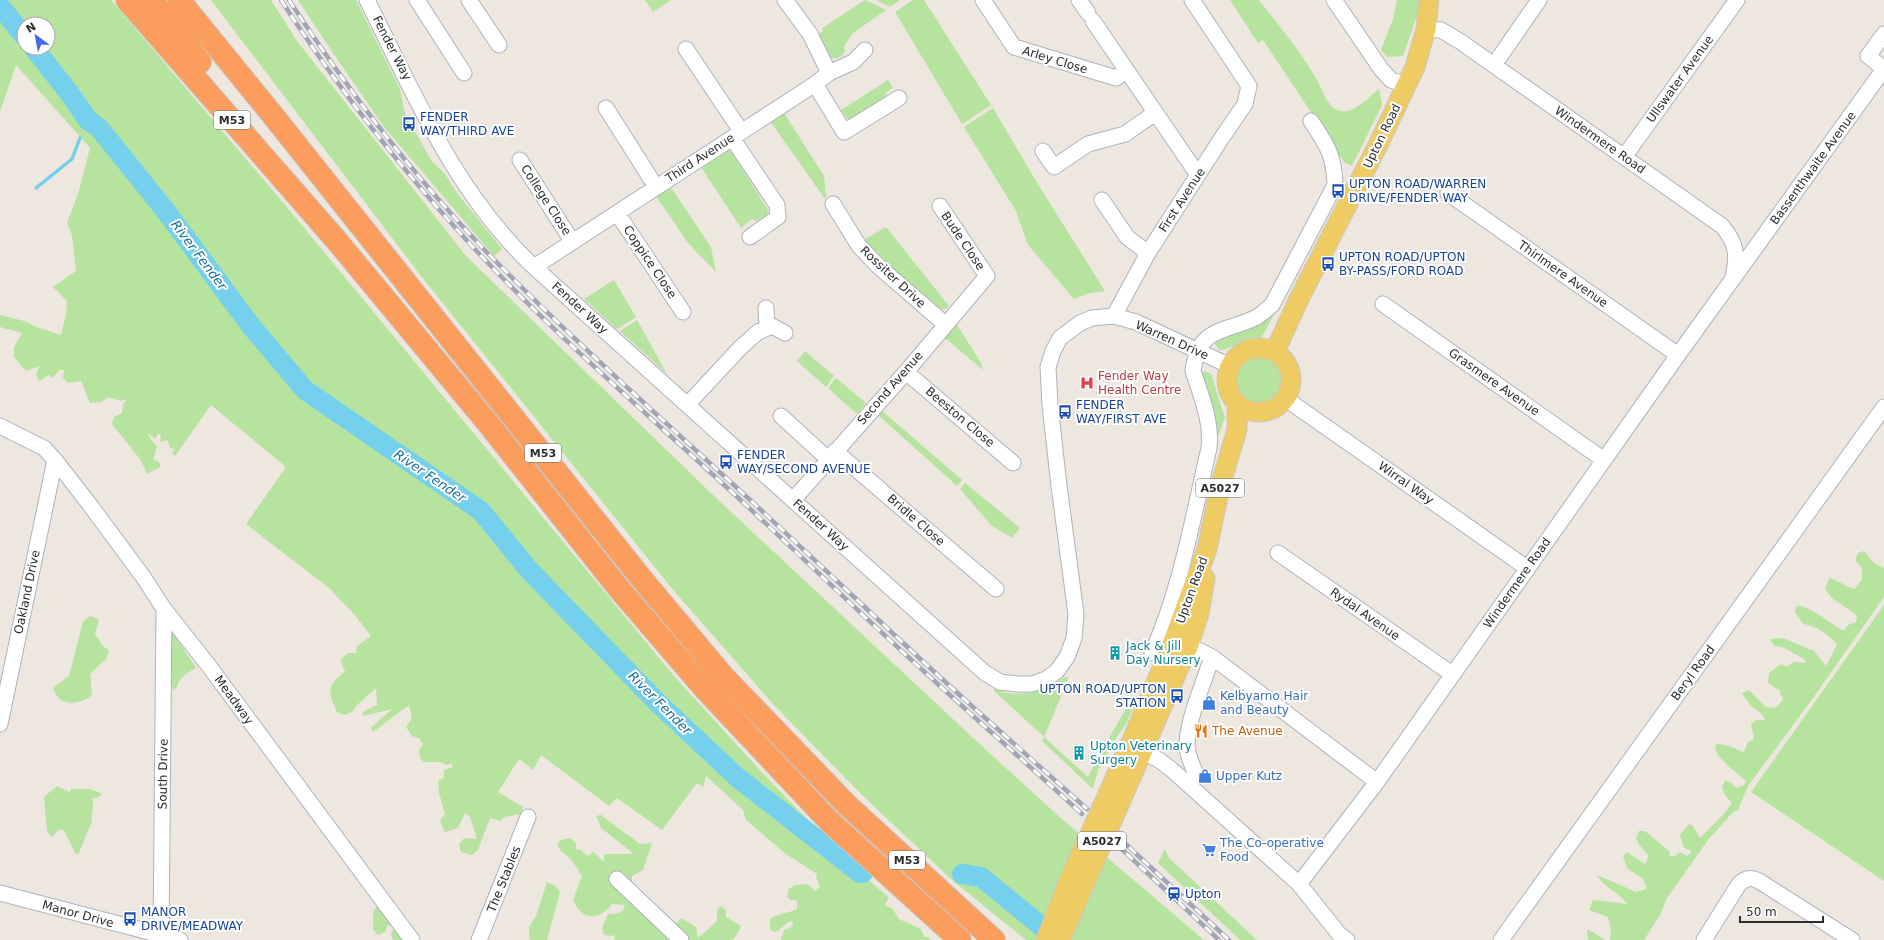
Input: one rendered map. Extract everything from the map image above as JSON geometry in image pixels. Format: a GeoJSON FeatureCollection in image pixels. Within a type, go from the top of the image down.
{"type":"FeatureCollection","features":[{"type":"Feature","properties":{"kind":"highway","name":"M53"},"geometry":{"type":"LineString","coordinates":[[127,0],[337,241],[487,422],[620,590],[705,689],[830,822],[960,940]]}},
{"type":"Feature","properties":{"kind":"highway","name":"M53"},"geometry":{"type":"LineString","coordinates":[[152,0],[337,241]]}},
{"type":"Feature","properties":{"kind":"highway","name":"M53"},"geometry":{"type":"LineString","coordinates":[[179,0],[642,578],[723,676],[846,804],[994,940]]}},
{"type":"Feature","properties":{"kind":"highway","name":"M53"},"geometry":{"type":"LineString","coordinates":[[191,0],[275,118]]}},
{"type":"Feature","properties":{"kind":"main road","name":"Upton Road"},"geometry":{"type":"LineString","coordinates":[[1275,351],[1299,299],[1407,86],[1422,46],[1426,29],[1429,0]]}},
{"type":"Feature","properties":{"kind":"main road"},"geometry":{"type":"LineString","coordinates":[[1254,348],[1265,348],[1275,351],[1283,358],[1290,373],[1290,389],[1286,399],[1272,410],[1255,412],[1245,410],[1237,404],[1231,396],[1227,386],[1227,376],[1230,366],[1236,357],[1244,351],[1254,348]]}},
{"type":"Feature","properties":{"kind":"main road","name":"Upton Road"},"geometry":{"type":"LineString","coordinates":[[1055,934],[1068,882],[1136,748],[1162,646],[1199,614],[1204,587],[1207,549],[1221,483],[1237,430],[1237,404]]}},
{"type":"Feature","properties":{"kind":"main road","name":"Upton Road"},"geometry":{"type":"LineString","coordinates":[[1237,430],[1255,412]]}},
{"type":"Feature","properties":{"kind":"street","name":"Fender Way"},"geometry":{"type":"LineString","coordinates":[[369,0],[438,141],[475,200],[500,231],[534,267],[688,404],[984,673],[1000,682],[1032,684],[1046,679],[1058,671],[1067,658],[1074,638],[1076,614],[1056,464],[1048,367],[1053,351],[1060,338],[1069,329],[1092,318],[1114,316]]}},
{"type":"Feature","properties":{"kind":"street"},"geometry":{"type":"LineString","coordinates":[[417,0],[464,73]]}},
{"type":"Feature","properties":{"kind":"street"},"geometry":{"type":"LineString","coordinates":[[469,0],[499,45]]}},
{"type":"Feature","properties":{"kind":"street"},"geometry":{"type":"LineString","coordinates":[[785,0],[810,34],[829,72]]}},
{"type":"Feature","properties":{"kind":"street","name":"Arley Close"},"geometry":{"type":"LineString","coordinates":[[982,0],[1014,47],[1116,78],[1126,71]]}},
{"type":"Feature","properties":{"kind":"street"},"geometry":{"type":"LineString","coordinates":[[1079,0],[1198,175]]}},
{"type":"Feature","properties":{"kind":"street","name":"First Avenue"},"geometry":{"type":"LineString","coordinates":[[1114,316],[1148,253],[1245,104],[1249,86],[1192,0]]}},
{"type":"Feature","properties":{"kind":"street"},"geometry":{"type":"LineString","coordinates":[[1334,0],[1381,69],[1391,80],[1407,86]]}},
{"type":"Feature","properties":{"kind":"street"},"geometry":{"type":"LineString","coordinates":[[1494,65],[1539,0]]}},
{"type":"Feature","properties":{"kind":"street","name":"Ullswater Avenue"},"geometry":{"type":"LineString","coordinates":[[1624,157],[1737,0]]}},
{"type":"Feature","properties":{"kind":"street","name":"Windermere Road"},"geometry":{"type":"LineString","coordinates":[[1426,29],[1441,30],[1494,65],[1722,226],[1730,236],[1737,260],[1732,280]]}},
{"type":"Feature","properties":{"kind":"street","name":"Bassenthwaite Avenue"},"geometry":{"type":"LineString","coordinates":[[1760,242],[1884,69],[1868,56],[1884,34]]}},
{"type":"Feature","properties":{"kind":"street"},"geometry":{"type":"LineString","coordinates":[[686,49],[777,205],[778,217],[750,237]]}},
{"type":"Feature","properties":{"kind":"street","name":"Third Avenue"},"geometry":{"type":"LineString","coordinates":[[534,267],[815,84],[829,72],[853,62],[865,50]]}},
{"type":"Feature","properties":{"kind":"street"},"geometry":{"type":"LineString","coordinates":[[815,84],[844,132],[899,98]]}},
{"type":"Feature","properties":{"kind":"street"},"geometry":{"type":"LineString","coordinates":[[606,108],[656,187]]}},
{"type":"Feature","properties":{"kind":"street"},"geometry":{"type":"LineString","coordinates":[[1043,151],[1054,168],[1088,144],[1125,134],[1155,113]]}},
{"type":"Feature","properties":{"kind":"street"},"geometry":{"type":"LineString","coordinates":[[1311,121],[1327,146],[1334,164],[1335,185],[1272,305],[1256,318],[1208,335],[1198,351],[1193,370],[1208,420],[1210,436],[1209,448],[1183,565],[1162,646],[1212,657],[1377,782]]}},
{"type":"Feature","properties":{"kind":"street","name":"College Close"},"geometry":{"type":"LineString","coordinates":[[520,160],[572,241]]}},
{"type":"Feature","properties":{"kind":"street","name":"Thirlmere Avenue"},"geometry":{"type":"LineString","coordinates":[[1448,193],[1678,355]]}},
{"type":"Feature","properties":{"kind":"street"},"geometry":{"type":"LineString","coordinates":[[1102,200],[1127,237],[1148,253]]}},
{"type":"Feature","properties":{"kind":"street","name":"Rossiter Drive"},"geometry":{"type":"LineString","coordinates":[[834,204],[859,246],[878,266],[945,324]]}},
{"type":"Feature","properties":{"kind":"street","name":"Bude Close"},"geometry":{"type":"LineString","coordinates":[[940,207],[987,276]]}},
{"type":"Feature","properties":{"kind":"street","name":"Coppice Close"},"geometry":{"type":"LineString","coordinates":[[617,213],[683,312]]}},
{"type":"Feature","properties":{"kind":"street"},"geometry":{"type":"LineString","coordinates":[[1730,236],[1752,243],[1760,242]]}},
{"type":"Feature","properties":{"kind":"street","name":"Windermere Road"},"geometry":{"type":"LineString","coordinates":[[1299,884],[1377,782],[1678,355],[1760,242]]}},
{"type":"Feature","properties":{"kind":"street","name":"Second Avenue"},"geometry":{"type":"LineString","coordinates":[[793,500],[906,372],[987,276]]}},
{"type":"Feature","properties":{"kind":"street","name":"Grasmere Avenue"},"geometry":{"type":"LineString","coordinates":[[1383,304],[1604,460]]}},
{"type":"Feature","properties":{"kind":"street"},"geometry":{"type":"LineString","coordinates":[[766,308],[767,328]]}},
{"type":"Feature","properties":{"kind":"street","name":"Warren Drive"},"geometry":{"type":"LineString","coordinates":[[1114,316],[1136,322],[1230,366]]}},
{"type":"Feature","properties":{"kind":"street"},"geometry":{"type":"LineString","coordinates":[[688,404],[740,348],[758,332],[772,326],[785,332]]}},
{"type":"Feature","properties":{"kind":"street","name":"Beeston Close"},"geometry":{"type":"LineString","coordinates":[[906,372],[1013,463]]}},
{"type":"Feature","properties":{"kind":"street","name":"Wirral Way"},"geometry":{"type":"LineString","coordinates":[[1286,399],[1527,568]]}},
{"type":"Feature","properties":{"kind":"street","name":"Beryl Road"},"geometry":{"type":"LineString","coordinates":[[1501,940],[1884,407]]}},
{"type":"Feature","properties":{"kind":"street","name":"Bridle Close"},"geometry":{"type":"LineString","coordinates":[[781,416],[832,455],[996,589]]}},
{"type":"Feature","properties":{"kind":"street","name":"Meadway"},"geometry":{"type":"LineString","coordinates":[[0,426],[44,448],[55,460],[412,940]]}},
{"type":"Feature","properties":{"kind":"street","name":"Oakland Drive"},"geometry":{"type":"LineString","coordinates":[[0,724],[55,460]]}},
{"type":"Feature","properties":{"kind":"street","name":"Rydal Avenue"},"geometry":{"type":"LineString","coordinates":[[1278,553],[1452,674]]}},
{"type":"Feature","properties":{"kind":"street","name":"South Drive"},"geometry":{"type":"LineString","coordinates":[[161,938],[164,608]]}},
{"type":"Feature","properties":{"kind":"street"},"geometry":{"type":"LineString","coordinates":[[1188,784],[1196,774],[1190,760],[1187,745],[1190,726],[1212,657]]}},
{"type":"Feature","properties":{"kind":"street"},"geometry":{"type":"LineString","coordinates":[[1136,748],[1159,760],[1188,784],[1299,884],[1339,934],[1347,940]]}},
{"type":"Feature","properties":{"kind":"street","name":"The Stables"},"geometry":{"type":"LineString","coordinates":[[479,940],[528,817]]}},
{"type":"Feature","properties":{"kind":"street"},"geometry":{"type":"LineString","coordinates":[[1704,940],[1739,884],[1750,878],[1759,881],[1852,940]]}},
{"type":"Feature","properties":{"kind":"street"},"geometry":{"type":"LineString","coordinates":[[617,879],[682,940]]}},
{"type":"Feature","properties":{"kind":"street","name":"Manor Drive"},"geometry":{"type":"LineString","coordinates":[[0,893],[161,938],[180,940]]}},
{"type":"Feature","properties":{"kind":"green space"},"geometry":{"type":"Polygon","coordinates":[[[0,0],[111,0],[286,206],[674,676],[770,781],[860,873],[889,898],[885,904],[892,908],[899,919],[921,929],[924,937],[929,937],[930,940],[781,940],[784,930],[792,927],[793,922],[789,922],[775,932],[770,930],[770,919],[777,915],[797,909],[797,900],[790,900],[787,896],[789,889],[795,885],[808,884],[815,891],[820,887],[816,877],[817,874],[786,854],[746,820],[743,810],[706,776],[703,787],[697,783],[662,830],[617,798],[609,806],[541,755],[533,770],[519,759],[498,792],[523,807],[521,814],[504,817],[501,821],[490,818],[478,850],[472,855],[461,852],[459,845],[464,838],[477,839],[470,817],[465,813],[458,828],[445,832],[440,821],[445,814],[439,793],[438,781],[444,778],[444,770],[453,767],[452,764],[446,765],[441,762],[424,762],[420,758],[419,751],[423,744],[419,738],[412,736],[406,727],[412,718],[409,705],[373,732],[371,728],[392,709],[363,716],[363,712],[377,705],[376,688],[357,705],[352,712],[345,715],[337,712],[334,705],[330,694],[330,689],[335,681],[345,671],[340,660],[348,653],[356,653],[357,646],[371,636],[354,614],[329,588],[246,524],[286,467],[211,405],[175,456],[172,453],[175,449],[170,448],[167,440],[160,442],[161,436],[158,433],[156,439],[149,434],[148,435],[157,447],[153,459],[160,463],[160,467],[147,474],[140,459],[112,424],[114,417],[122,413],[123,405],[127,399],[121,401],[109,397],[101,402],[90,403],[81,381],[68,383],[63,378],[64,370],[59,370],[53,378],[49,375],[39,381],[36,374],[40,366],[26,371],[14,357],[14,347],[22,333],[0,327],[0,315],[24,321],[36,327],[61,335],[66,315],[67,301],[53,287],[76,271],[72,235],[67,223],[78,194],[90,148],[16,65],[0,112],[0,0]]]}},
{"type":"Feature","properties":{"kind":"green space"},"geometry":{"type":"Polygon","coordinates":[[[211,0],[271,0],[297,41],[466,256],[714,496],[986,750],[1063,820],[1204,940],[1026,940],[952,880],[860,793],[772,703],[674,591],[421,276],[211,0]]]}},
{"type":"Feature","properties":{"kind":"green space"},"geometry":{"type":"Polygon","coordinates":[[[298,0],[356,0],[400,89],[405,114],[431,160],[445,174],[457,193],[502,249],[494,256],[384,127],[298,0]]]}},
{"type":"Feature","properties":{"kind":"green space"},"geometry":{"type":"Polygon","coordinates":[[[645,0],[671,0],[653,12],[645,0]]]}},
{"type":"Feature","properties":{"kind":"green space"},"geometry":{"type":"Polygon","coordinates":[[[865,0],[886,10],[853,33],[844,46],[845,50],[841,56],[837,58],[829,58],[816,36],[823,31],[822,28],[865,0]]]}},
{"type":"Feature","properties":{"kind":"green space"},"geometry":{"type":"Polygon","coordinates":[[[876,0],[900,0],[890,7],[876,0]]]}},
{"type":"Feature","properties":{"kind":"green space"},"geometry":{"type":"Polygon","coordinates":[[[913,0],[924,0],[991,105],[962,124],[895,12],[913,0]]]}},
{"type":"Feature","properties":{"kind":"green space"},"geometry":{"type":"Polygon","coordinates":[[[1230,0],[1259,0],[1304,59],[1317,80],[1327,101],[1333,108],[1343,111],[1355,108],[1366,101],[1379,89],[1382,105],[1352,166],[1344,162],[1263,40],[1258,43],[1230,0]]]}},
{"type":"Feature","properties":{"kind":"green space"},"geometry":{"type":"Polygon","coordinates":[[[1397,0],[1420,0],[1417,16],[1403,56],[1387,57],[1381,50],[1393,19],[1397,0]]]}},
{"type":"Feature","properties":{"kind":"green space"},"geometry":{"type":"Polygon","coordinates":[[[888,80],[893,88],[885,93],[886,98],[850,122],[841,110],[888,80]]]}},
{"type":"Feature","properties":{"kind":"green space"},"geometry":{"type":"Polygon","coordinates":[[[993,108],[1039,186],[1105,291],[1090,293],[1074,299],[1028,245],[1016,211],[964,127],[993,108]]]}},
{"type":"Feature","properties":{"kind":"green space"},"geometry":{"type":"Polygon","coordinates":[[[784,113],[824,176],[825,199],[770,121],[784,113]]]}},
{"type":"Feature","properties":{"kind":"green space"},"geometry":{"type":"Polygon","coordinates":[[[727,150],[731,151],[768,210],[767,215],[756,221],[752,219],[741,228],[701,167],[727,150]]]}},
{"type":"Feature","properties":{"kind":"green space"},"geometry":{"type":"Polygon","coordinates":[[[670,186],[711,247],[716,272],[688,243],[656,196],[670,186]]]}},
{"type":"Feature","properties":{"kind":"green space"},"geometry":{"type":"Polygon","coordinates":[[[886,227],[949,306],[945,309],[941,309],[904,279],[864,240],[886,227]]]}},
{"type":"Feature","properties":{"kind":"green space"},"geometry":{"type":"Polygon","coordinates":[[[614,280],[636,317],[617,329],[584,299],[614,280]]]}},
{"type":"Feature","properties":{"kind":"green space"},"geometry":{"type":"Polygon","coordinates":[[[1278,307],[1262,337],[1224,350],[1219,350],[1214,342],[1278,307]]]}},
{"type":"Feature","properties":{"kind":"green space"},"geometry":{"type":"Polygon","coordinates":[[[637,320],[667,374],[620,331],[637,320]]]}},
{"type":"Feature","properties":{"kind":"green space"},"geometry":{"type":"Polygon","coordinates":[[[956,323],[981,363],[983,370],[944,337],[956,323]]]}},
{"type":"Feature","properties":{"kind":"green space"},"geometry":{"type":"Polygon","coordinates":[[[805,351],[834,376],[826,387],[797,361],[805,351]]]}},
{"type":"Feature","properties":{"kind":"green space"},"geometry":{"type":"Polygon","coordinates":[[[1258,355],[1268,357],[1276,362],[1281,370],[1283,380],[1281,390],[1276,398],[1268,403],[1258,405],[1248,403],[1240,398],[1235,390],[1233,380],[1235,370],[1240,362],[1248,357],[1258,355]]]}},
{"type":"Feature","properties":{"kind":"green space"},"geometry":{"type":"Polygon","coordinates":[[[1205,371],[1211,374],[1225,418],[1211,454],[1201,373],[1205,371]]]}},
{"type":"Feature","properties":{"kind":"green space"},"geometry":{"type":"Polygon","coordinates":[[[836,378],[866,403],[857,414],[828,388],[836,378]]]}},
{"type":"Feature","properties":{"kind":"green space"},"geometry":{"type":"Polygon","coordinates":[[[881,410],[962,480],[957,486],[877,414],[881,410]]]}},
{"type":"Feature","properties":{"kind":"green space"},"geometry":{"type":"Polygon","coordinates":[[[965,483],[1020,528],[1012,538],[991,525],[960,489],[965,483]]]}},
{"type":"Feature","properties":{"kind":"green space"},"geometry":{"type":"Polygon","coordinates":[[[1864,551],[1875,564],[1884,568],[1884,597],[1813,698],[1748,786],[1738,810],[1733,812],[1708,840],[1667,898],[1660,915],[1644,940],[1610,940],[1611,930],[1608,917],[1589,910],[1593,900],[1627,904],[1620,896],[1604,884],[1597,875],[1636,892],[1647,889],[1643,879],[1627,868],[1623,856],[1627,852],[1645,864],[1649,856],[1640,846],[1636,838],[1639,831],[1645,831],[1669,851],[1670,856],[1675,856],[1680,852],[1687,856],[1692,851],[1684,848],[1680,835],[1689,824],[1693,826],[1700,838],[1725,813],[1732,803],[1725,795],[1722,787],[1725,780],[1732,783],[1736,788],[1744,785],[1746,781],[1721,759],[1716,749],[1716,744],[1726,745],[1744,752],[1748,742],[1754,739],[1751,724],[1756,720],[1765,720],[1762,714],[1750,705],[1742,693],[1749,690],[1766,707],[1775,708],[1783,700],[1779,690],[1768,683],[1769,673],[1781,664],[1787,667],[1794,662],[1806,663],[1804,659],[1782,647],[1774,646],[1770,639],[1783,638],[1814,651],[1826,666],[1837,645],[1822,631],[1812,626],[1803,624],[1795,612],[1796,606],[1801,606],[1813,611],[1844,631],[1848,625],[1856,622],[1857,615],[1833,599],[1825,589],[1828,580],[1831,578],[1855,589],[1862,579],[1862,568],[1855,560],[1858,553],[1864,551]]]}},
{"type":"Feature","properties":{"kind":"green space"},"geometry":{"type":"Polygon","coordinates":[[[1884,605],[1884,881],[1751,792],[1884,605]]]}},
{"type":"Feature","properties":{"kind":"green space"},"geometry":{"type":"Polygon","coordinates":[[[90,616],[99,619],[95,634],[103,646],[109,651],[106,659],[90,674],[92,695],[85,700],[72,703],[63,701],[58,698],[53,688],[69,676],[83,621],[90,616]]]}},
{"type":"Feature","properties":{"kind":"green space"},"geometry":{"type":"Polygon","coordinates":[[[177,632],[177,639],[196,668],[184,676],[177,687],[173,690],[172,684],[168,682],[172,635],[177,632]]]}},
{"type":"Feature","properties":{"kind":"green space"},"geometry":{"type":"Polygon","coordinates":[[[1066,677],[1069,677],[1044,737],[993,690],[995,689],[1016,694],[1030,693],[1044,689],[1066,677]]]}},
{"type":"Feature","properties":{"kind":"green space"},"geometry":{"type":"Polygon","coordinates":[[[1127,707],[1132,710],[1126,724],[1114,741],[1109,738],[1127,707]]]}},
{"type":"Feature","properties":{"kind":"green space"},"geometry":{"type":"Polygon","coordinates":[[[1044,737],[1088,777],[1107,741],[1112,745],[1098,770],[1093,789],[1042,741],[1044,737]]]}},
{"type":"Feature","properties":{"kind":"green space"},"geometry":{"type":"Polygon","coordinates":[[[57,786],[70,792],[71,789],[90,789],[102,794],[97,798],[92,798],[92,822],[78,855],[75,853],[64,830],[58,830],[52,837],[47,831],[44,797],[57,786]]]}},
{"type":"Feature","properties":{"kind":"green space"},"geometry":{"type":"Polygon","coordinates":[[[601,815],[640,844],[652,843],[643,870],[632,876],[632,885],[673,927],[681,918],[696,927],[698,938],[717,921],[717,910],[721,906],[726,910],[726,917],[741,926],[736,936],[732,940],[614,940],[615,936],[604,935],[602,928],[608,914],[616,914],[621,912],[625,905],[612,904],[602,914],[596,916],[585,915],[581,912],[576,907],[573,900],[582,876],[570,858],[561,851],[557,844],[561,840],[570,838],[576,843],[576,849],[581,850],[587,856],[594,852],[604,862],[604,854],[634,854],[601,828],[596,816],[601,815]]]}},
{"type":"Feature","properties":{"kind":"green space"},"geometry":{"type":"Polygon","coordinates":[[[1165,849],[1169,858],[1257,940],[1240,940],[1158,863],[1165,849]]]}},
{"type":"Feature","properties":{"kind":"green space"},"geometry":{"type":"Polygon","coordinates":[[[547,882],[554,885],[560,892],[547,940],[531,940],[529,938],[529,927],[536,916],[547,882]]]}},
{"type":"Feature","properties":{"kind":"green space"},"geometry":{"type":"Polygon","coordinates":[[[379,905],[393,923],[387,926],[385,932],[378,935],[373,929],[373,913],[379,905]]]}},
{"type":"Feature","properties":{"kind":"green space"},"geometry":{"type":"Polygon","coordinates":[[[1587,929],[1606,940],[1588,940],[1587,929]]]}},
{"type":"Feature","properties":{"kind":"green space"},"geometry":{"type":"Polygon","coordinates":[[[393,930],[397,931],[405,940],[393,940],[391,934],[393,930]]]}},
{"type":"Feature","properties":{"kind":"waterway","name":"River Fender"},"geometry":{"type":"LineString","coordinates":[[0,6],[16,26]]}},
{"type":"Feature","properties":{"kind":"waterway","name":"River Fender"},"geometry":{"type":"LineString","coordinates":[[40,56],[88,120],[99,128],[165,210],[251,326],[305,390],[481,511],[529,570],[658,703],[738,778],[860,873],[863,873]]}},
{"type":"Feature","properties":{"kind":"waterway"},"geometry":{"type":"LineString","coordinates":[[83,127],[88,120]]}},
{"type":"Feature","properties":{"kind":"waterway"},"geometry":{"type":"LineString","coordinates":[[36,188],[72,159],[80,138]]}},
{"type":"Feature","properties":{"kind":"waterway","name":"River Fender"},"geometry":{"type":"LineString","coordinates":[[962,874],[981,877],[1058,940]]}},
{"type":"Feature","properties":{"kind":"railway"},"geometry":{"type":"LineString","coordinates":[[281,0],[324,64],[371,127],[445,216],[501,276],[594,367],[748,507],[902,651],[1082,814]]}},
{"type":"Feature","properties":{"kind":"railway"},"geometry":{"type":"LineString","coordinates":[[289,0],[332,64],[402,157],[479,244],[600,362],[968,703],[1087,809]]}},
{"type":"Feature","properties":{"kind":"railway"},"geometry":{"type":"LineString","coordinates":[[1116,835],[1229,940]]}},
{"type":"Feature","properties":{"kind":"railway"},"geometry":{"type":"LineString","coordinates":[[1113,841],[1219,940]]}},
{"type":"Feature","properties":{"kind":"place","name":"FENDER WAY/THIRD AVE"},"geometry":{"type":"Point","coordinates":[409,124]}},
{"type":"Feature","properties":{"kind":"place","name":"UPTON ROAD/WARREN DRIVE/FENDER WAY"},"geometry":{"type":"Point","coordinates":[1338,191]}},
{"type":"Feature","properties":{"kind":"place","name":"UPTON ROAD/UPTON BY-PASS/FORD ROAD"},"geometry":{"type":"Point","coordinates":[1328,264]}},
{"type":"Feature","properties":{"kind":"place","name":"Fender Way Health Centre"},"geometry":{"type":"Point","coordinates":[1087,383]}},
{"type":"Feature","properties":{"kind":"place","name":"FENDER WAY/FIRST AVE"},"geometry":{"type":"Point","coordinates":[1065,412]}},
{"type":"Feature","properties":{"kind":"place","name":"FENDER WAY/SECOND AVENUE"},"geometry":{"type":"Point","coordinates":[726,462]}},
{"type":"Feature","properties":{"kind":"place","name":"Jack & Jill Day Nursery"},"geometry":{"type":"Point","coordinates":[1115,653]}},
{"type":"Feature","properties":{"kind":"place","name":"UPTON ROAD/UPTON STATION"},"geometry":{"type":"Point","coordinates":[1177,696]}},
{"type":"Feature","properties":{"kind":"place","name":"Kelbyarno Hair and Beauty"},"geometry":{"type":"Point","coordinates":[1209,703]}},
{"type":"Feature","properties":{"kind":"place","name":"The Avenue"},"geometry":{"type":"Point","coordinates":[1201,731]}},
{"type":"Feature","properties":{"kind":"place","name":"Upton Veterinary Surgery"},"geometry":{"type":"Point","coordinates":[1079,753]}},
{"type":"Feature","properties":{"kind":"place","name":"Upper Kutz"},"geometry":{"type":"Point","coordinates":[1205,776]}},
{"type":"Feature","properties":{"kind":"place","name":"The Co-operative Food"},"geometry":{"type":"Point","coordinates":[1209,850]}},
{"type":"Feature","properties":{"kind":"place","name":"Upton"},"geometry":{"type":"Point","coordinates":[1174,894]}},
{"type":"Feature","properties":{"kind":"place","name":"MANOR DRIVE/MEADWAY"},"geometry":{"type":"Point","coordinates":[130,919]}}]}
